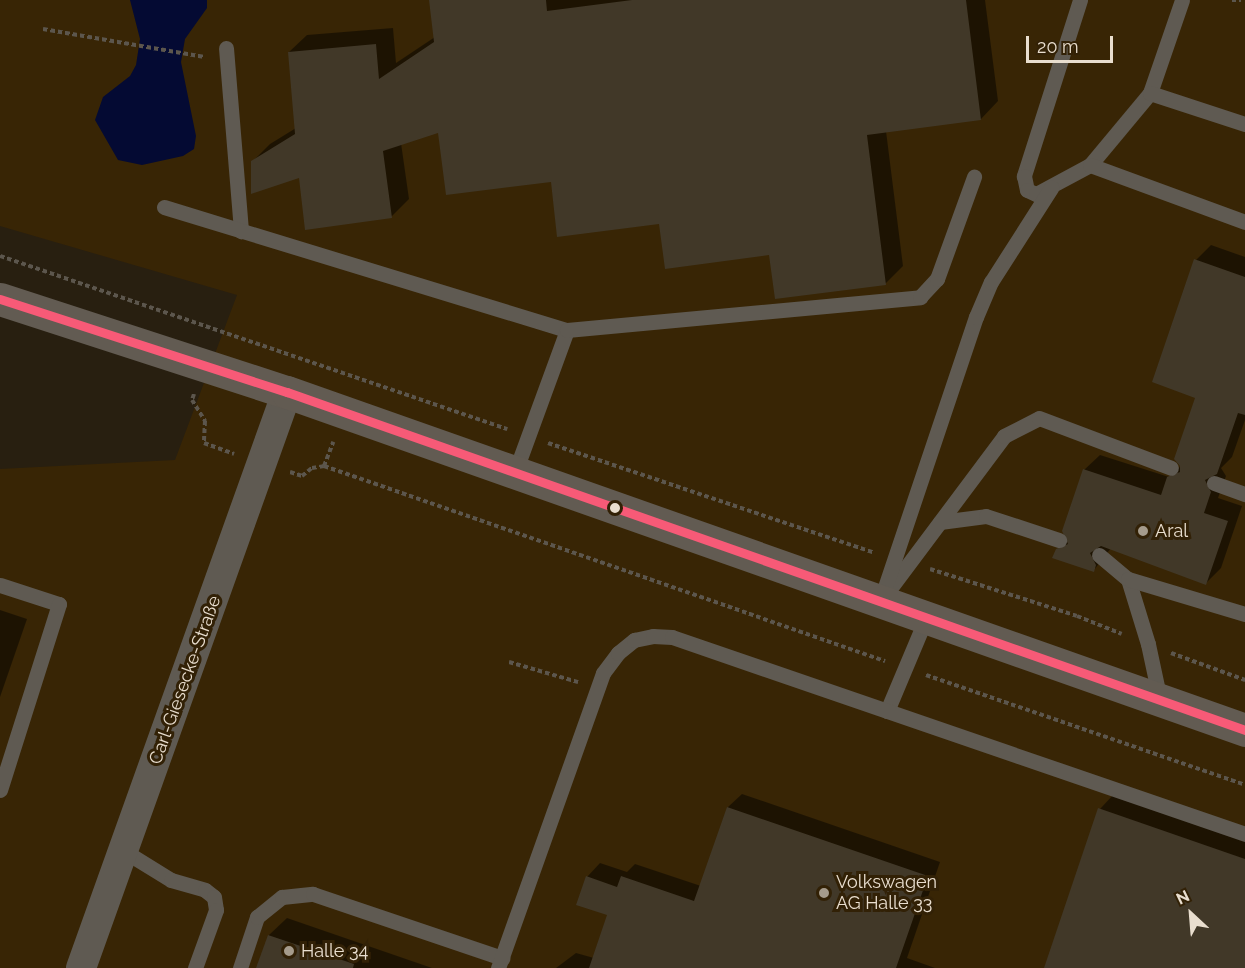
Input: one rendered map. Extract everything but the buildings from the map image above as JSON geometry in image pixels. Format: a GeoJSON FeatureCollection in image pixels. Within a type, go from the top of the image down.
{"type":"FeatureCollection","features":[{"type":"Feature","properties":{"kind":"main road"},"geometry":{"type":"LineString","coordinates":[[0,299],[286,392],[514,475],[1245,730]]}},
{"type":"Feature","properties":{"kind":"street","name":"Carl-Giesecke-Straße"},"geometry":{"type":"LineString","coordinates":[[81,968],[286,392]]}},
{"type":"Feature","properties":{"kind":"lane"},"geometry":{"type":"LineString","coordinates":[[1080,0],[1024,176],[1027,190],[1036,194],[1051,188],[1090,165],[1150,93],[1182,0]]}},
{"type":"Feature","properties":{"kind":"lane"},"geometry":{"type":"LineString","coordinates":[[226,48],[242,231]]}},
{"type":"Feature","properties":{"kind":"lane"},"geometry":{"type":"LineString","coordinates":[[1150,93],[1245,124]]}},
{"type":"Feature","properties":{"kind":"lane"},"geometry":{"type":"LineString","coordinates":[[1090,165],[1245,222]]}},
{"type":"Feature","properties":{"kind":"lane"},"geometry":{"type":"LineString","coordinates":[[164,207],[567,330],[920,297],[936,279],[974,177]]}},
{"type":"Feature","properties":{"kind":"lane"},"geometry":{"type":"LineString","coordinates":[[880,602],[902,561],[975,317],[991,282],[1051,188]]}},
{"type":"Feature","properties":{"kind":"lane"},"geometry":{"type":"LineString","coordinates":[[514,475],[567,330]]}},
{"type":"Feature","properties":{"kind":"lane"},"geometry":{"type":"LineString","coordinates":[[902,561],[940,522],[1004,436],[1039,418],[1171,468]]}},
{"type":"Feature","properties":{"kind":"lane"},"geometry":{"type":"LineString","coordinates":[[1214,483],[1245,494]]}},
{"type":"Feature","properties":{"kind":"lane"},"geometry":{"type":"LineString","coordinates":[[940,522],[986,516],[1059,540]]}},
{"type":"Feature","properties":{"kind":"lane"},"geometry":{"type":"LineString","coordinates":[[1099,555],[1128,579],[1245,614]]}},
{"type":"Feature","properties":{"kind":"lane"},"geometry":{"type":"LineString","coordinates":[[1128,579],[1148,644],[1160,700]]}},
{"type":"Feature","properties":{"kind":"lane"},"geometry":{"type":"LineString","coordinates":[[0,585],[59,604],[0,790]]}},
{"type":"Feature","properties":{"kind":"lane"},"geometry":{"type":"LineString","coordinates":[[887,711],[926,618]]}},
{"type":"Feature","properties":{"kind":"lane"},"geometry":{"type":"LineString","coordinates":[[240,968],[257,917],[282,897],[313,894],[500,963],[597,688],[618,652],[634,640],[672,637],[1245,834]]}},
{"type":"Feature","properties":{"kind":"lane"},"geometry":{"type":"LineString","coordinates":[[124,851],[171,880],[205,890],[214,897],[216,910],[195,968]]}},
{"type":"Feature","properties":{"kind":"path"},"geometry":{"type":"LineString","coordinates":[[1232,0],[1241,0]]}},
{"type":"Feature","properties":{"kind":"path"},"geometry":{"type":"LineString","coordinates":[[43,29],[191,55]]}},
{"type":"Feature","properties":{"kind":"path"},"geometry":{"type":"LineString","coordinates":[[0,256],[528,436],[902,561],[1077,616],[1245,680]]}},
{"type":"Feature","properties":{"kind":"path"},"geometry":{"type":"LineString","coordinates":[[216,328],[192,400],[205,421],[204,443],[302,476],[312,468],[324,466],[1245,785]]}},
{"type":"Feature","properties":{"kind":"path"},"geometry":{"type":"LineString","coordinates":[[509,662],[597,688]]}},
{"type":"Feature","properties":{"kind":"shaded area"},"geometry":{"type":"Polygon","coordinates":[[[0,0],[1245,0],[1245,968],[0,968],[0,469],[175,460],[237,295],[0,226],[0,0]]]}},
{"type":"Feature","properties":{"kind":"water"},"geometry":{"type":"Polygon","coordinates":[[[130,0],[207,0],[207,8],[185,39],[181,62],[196,136],[194,149],[183,156],[142,165],[118,160],[95,120],[103,97],[130,76],[136,65],[140,39],[130,0]]]}},
{"type":"Feature","properties":{"kind":"transit line"},"geometry":{"type":"LineString","coordinates":[[0,299],[287,392],[1245,730]]}},
{"type":"Feature","properties":{"kind":"place","name":"Aral"},"geometry":{"type":"Point","coordinates":[1143,531]}},
{"type":"Feature","properties":{"kind":"place","name":"Volkswagen AG Halle 33"},"geometry":{"type":"Point","coordinates":[824,893]}},
{"type":"Feature","properties":{"kind":"place","name":"Halle 34"},"geometry":{"type":"Point","coordinates":[289,951]}}]}
